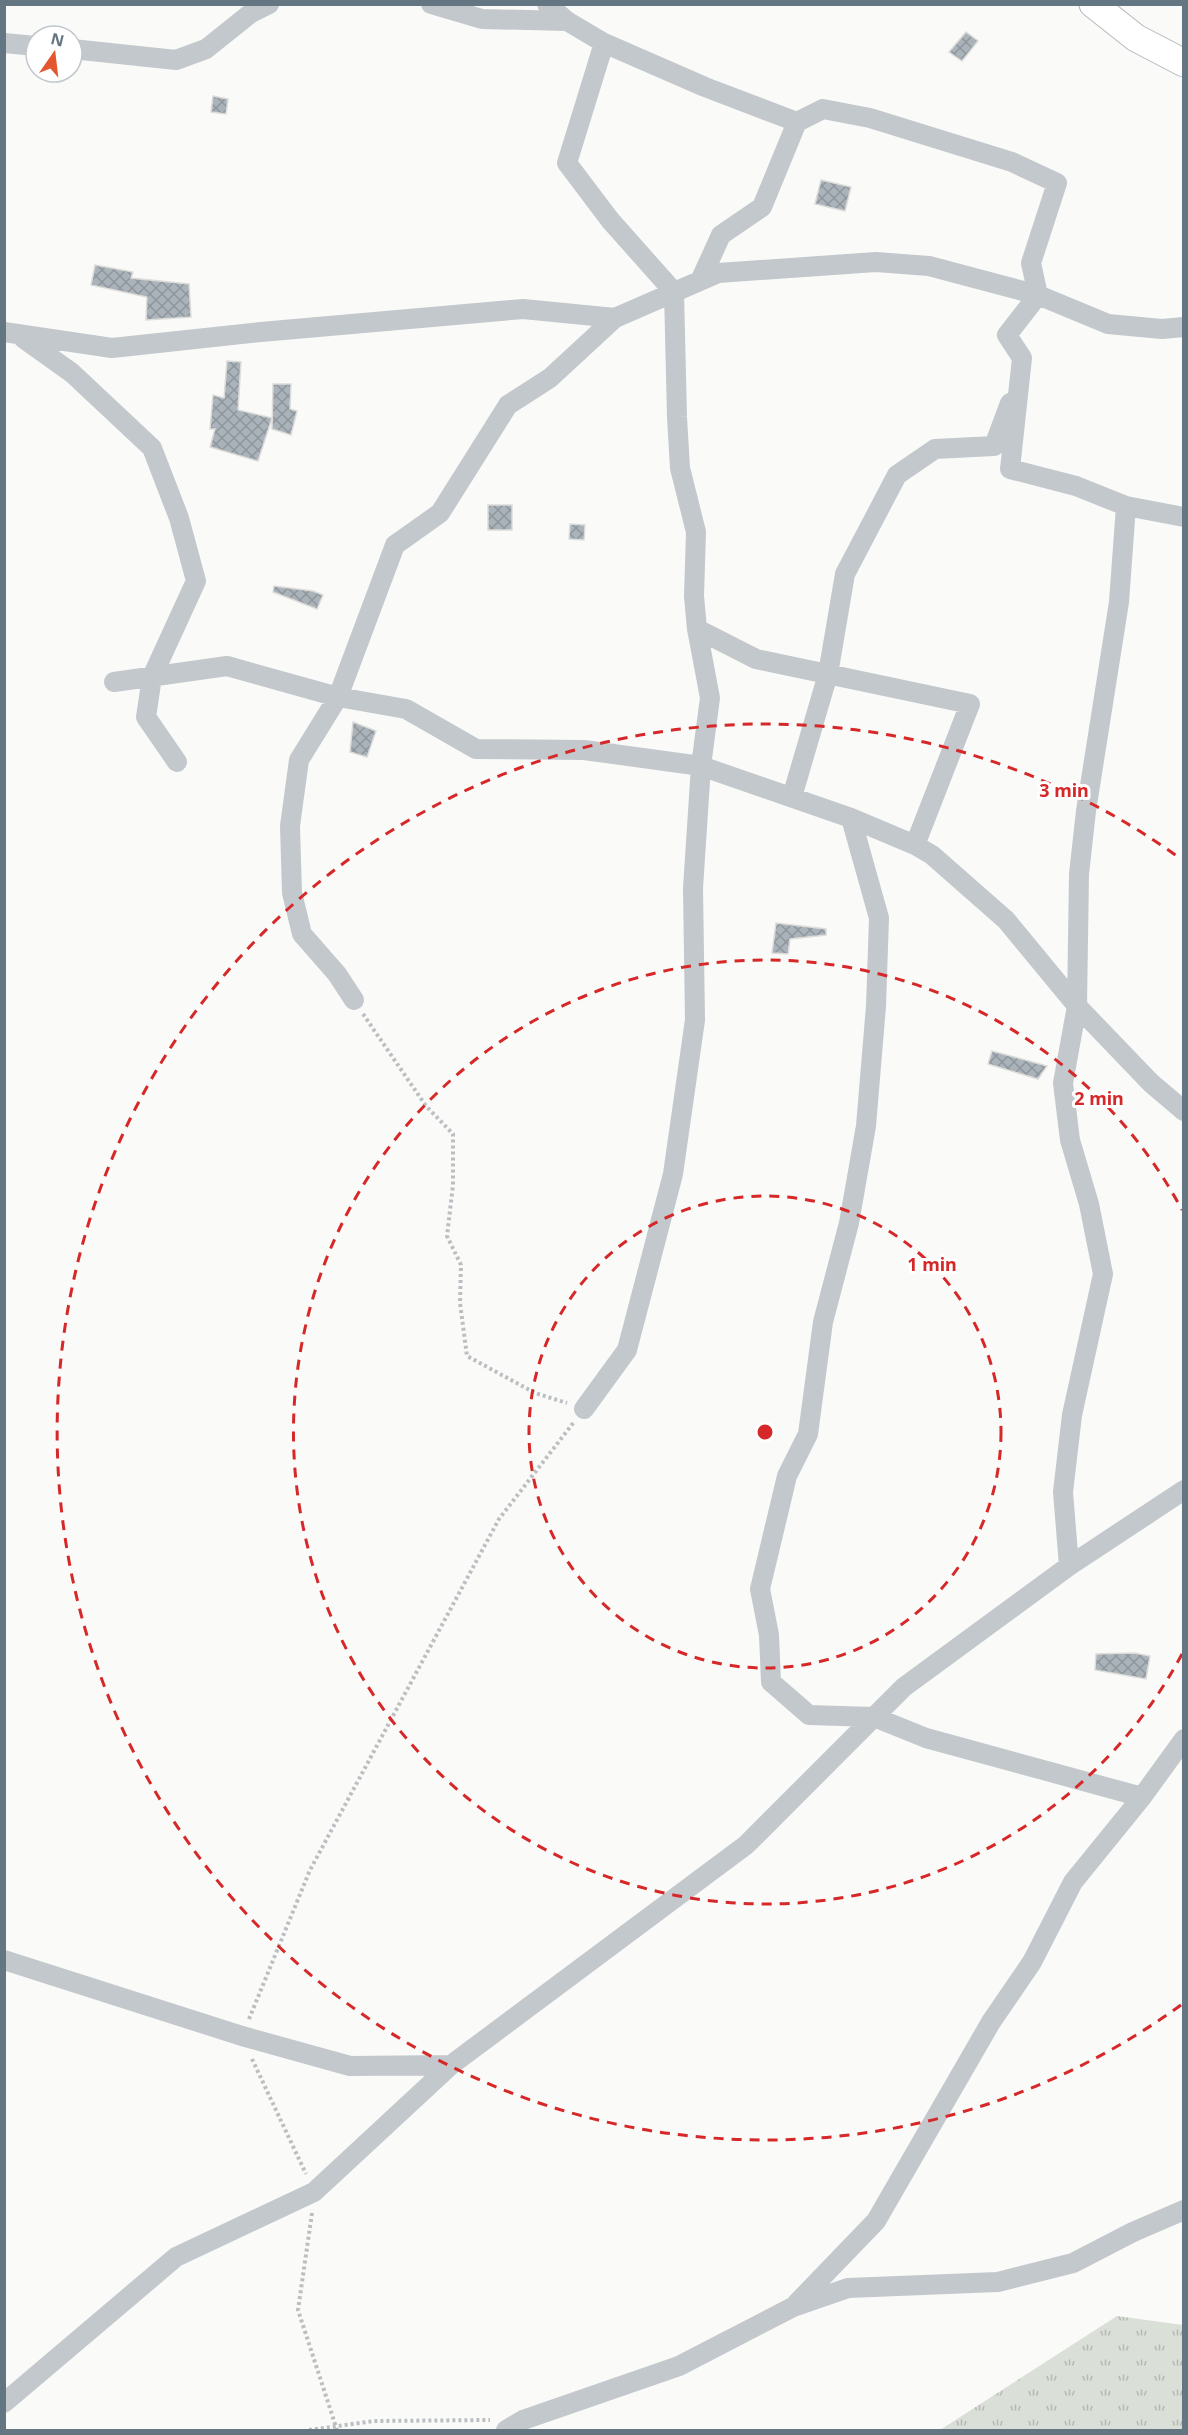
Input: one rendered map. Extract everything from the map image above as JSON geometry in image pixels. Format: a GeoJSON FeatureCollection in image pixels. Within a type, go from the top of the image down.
{"type":"FeatureCollection","features":[{"type":"Feature","properties":{"kind":"street"},"geometry":{"type":"LineString","coordinates":[[84,50],[176,60],[206,49],[251,13],[269,4]]}},
{"type":"Feature","properties":{"kind":"street"},"geometry":{"type":"LineString","coordinates":[[431,4],[482,19],[567,21]]}},
{"type":"Feature","properties":{"kind":"street"},"geometry":{"type":"LineString","coordinates":[[547,4],[567,21],[604,43],[705,87],[797,122]]}},
{"type":"Feature","properties":{"kind":"street"},"geometry":{"type":"LineString","coordinates":[[1093,4],[1136,38],[1184,63]]}},
{"type":"Feature","properties":{"kind":"street"},"geometry":{"type":"LineString","coordinates":[[4,43],[24,45]]}},
{"type":"Feature","properties":{"kind":"street"},"geometry":{"type":"LineString","coordinates":[[584,1409],[627,1350],[674,1174],[695,1020],[693,888],[701,766],[710,698],[697,629],[694,596],[696,532],[680,468],[676,417],[674,292],[610,220],[567,163],[604,43]]}},
{"type":"Feature","properties":{"kind":"street"},"geometry":{"type":"LineString","coordinates":[[700,281],[721,236],[762,207],[797,122],[823,109],[870,118],[1012,162],[1057,183],[1031,263],[1038,295]]}},
{"type":"Feature","properties":{"kind":"street"},"geometry":{"type":"LineString","coordinates":[[354,1000],[337,974],[302,934],[292,893],[290,826],[299,760],[338,697],[395,545],[440,513],[508,405],[550,378],[615,318],[718,273],[876,262],[929,266],[1038,295],[1108,324],[1162,329],[1184,327]]}},
{"type":"Feature","properties":{"kind":"street"},"geometry":{"type":"LineString","coordinates":[[1038,295],[1007,335],[1022,358],[1010,469],[1076,486],[1126,506],[1184,517]]}},
{"type":"Feature","properties":{"kind":"street"},"geometry":{"type":"LineString","coordinates":[[10,332],[112,348],[261,332],[523,309],[615,318]]}},
{"type":"Feature","properties":{"kind":"street"},"geometry":{"type":"LineString","coordinates":[[10,332],[72,373],[152,448],[179,518],[196,581],[152,677],[146,717],[177,762]]}},
{"type":"Feature","properties":{"kind":"street"},"geometry":{"type":"LineString","coordinates":[[792,797],[828,674],[845,574],[897,475],[935,449],[994,446],[1022,358]]}},
{"type":"Feature","properties":{"kind":"street"},"geometry":{"type":"LineString","coordinates":[[1069,1566],[1063,1492],[1072,1415],[1103,1274],[1089,1204],[1070,1140],[1063,1083],[1077,1006],[1079,874],[1082,843],[1119,602],[1126,506]]}},
{"type":"Feature","properties":{"kind":"street"},"geometry":{"type":"LineString","coordinates":[[697,629],[756,659],[970,704],[915,845]]}},
{"type":"Feature","properties":{"kind":"street"},"geometry":{"type":"LineString","coordinates":[[114,682],[227,666],[338,697],[406,709],[476,749],[584,750],[701,766],[852,818],[915,845],[932,855],[1006,920],[1077,1006],[1151,1083],[1184,1111]]}},
{"type":"Feature","properties":{"kind":"street"},"geometry":{"type":"LineString","coordinates":[[852,818],[879,918],[876,1006],[866,1126],[849,1223],[823,1322],[808,1434],[787,1476],[760,1589],[769,1635],[771,1682],[809,1715],[874,1717],[926,1738],[1142,1797]]}},
{"type":"Feature","properties":{"kind":"street"},"geometry":{"type":"LineString","coordinates":[[4,2403],[176,2257],[314,2192],[451,2065],[746,1845],[904,1687],[1069,1566],[1184,1490]]}},
{"type":"Feature","properties":{"kind":"street"},"geometry":{"type":"LineString","coordinates":[[793,2307],[876,2222],[991,2022],[1032,1962],[1073,1882],[1142,1797],[1184,1739]]}},
{"type":"Feature","properties":{"kind":"street"},"geometry":{"type":"LineString","coordinates":[[4,1960],[242,2036],[350,2066],[451,2065]]}},
{"type":"Feature","properties":{"kind":"street"},"geometry":{"type":"LineString","coordinates":[[506,2430],[524,2420],[679,2366],[793,2307],[848,2288],[998,2282],[1073,2263],[1133,2232],[1184,2210]]}},
{"type":"Feature","properties":{"kind":"path"},"geometry":{"type":"LineString","coordinates":[[336,2429],[298,2310],[314,2192],[242,2036],[310,1870],[499,1519],[584,1409],[535,1393],[467,1356],[460,1303],[461,1265],[447,1236],[453,1185],[453,1134],[426,1106],[354,1000]]}},
{"type":"Feature","properties":{"kind":"path"},"geometry":{"type":"LineString","coordinates":[[309,2430],[336,2429],[374,2421],[524,2420]]}},
{"type":"Feature","properties":{"kind":"green space"},"geometry":{"type":"Polygon","coordinates":[[[1117,2316],[1183,2325],[1183,2430],[940,2430],[1117,2316]]]}},
{"type":"Feature","properties":{"kind":"building"},"geometry":{"type":"Polygon","coordinates":[[[966,32],[978,41],[962,61],[949,52],[966,32]]]}},
{"type":"Feature","properties":{"kind":"building"},"geometry":{"type":"Polygon","coordinates":[[[213,96],[228,99],[226,114],[211,112],[213,96]]]}},
{"type":"Feature","properties":{"kind":"building"},"geometry":{"type":"Polygon","coordinates":[[[821,180],[851,187],[845,211],[815,204],[821,180]]]}},
{"type":"Feature","properties":{"kind":"building"},"geometry":{"type":"Polygon","coordinates":[[[95,265],[133,272],[131,278],[189,284],[191,317],[146,320],[147,297],[91,285],[95,265]]]}},
{"type":"Feature","properties":{"kind":"building"},"geometry":{"type":"Polygon","coordinates":[[[227,361],[241,362],[238,410],[272,418],[258,461],[210,447],[215,429],[210,429],[213,395],[224,398],[227,361]]]}},
{"type":"Feature","properties":{"kind":"building"},"geometry":{"type":"Polygon","coordinates":[[[273,384],[291,384],[290,409],[297,411],[291,435],[272,429],[273,384]]]}},
{"type":"Feature","properties":{"kind":"building"},"geometry":{"type":"Polygon","coordinates":[[[488,505],[512,505],[512,530],[488,530],[488,505]]]}},
{"type":"Feature","properties":{"kind":"building"},"geometry":{"type":"Polygon","coordinates":[[[570,524],[585,525],[584,540],[569,539],[570,524]]]}},
{"type":"Feature","properties":{"kind":"building"},"geometry":{"type":"Polygon","coordinates":[[[274,586],[313,591],[323,595],[317,609],[273,592],[274,586]]]}},
{"type":"Feature","properties":{"kind":"building"},"geometry":{"type":"Polygon","coordinates":[[[353,722],[376,731],[367,757],[350,752],[353,722]]]}},
{"type":"Feature","properties":{"kind":"building"},"geometry":{"type":"Polygon","coordinates":[[[776,923],[826,929],[826,935],[790,939],[788,954],[772,953],[776,923]]]}},
{"type":"Feature","properties":{"kind":"building"},"geometry":{"type":"Polygon","coordinates":[[[992,1051],[1047,1066],[1038,1079],[988,1064],[992,1051]]]}},
{"type":"Feature","properties":{"kind":"building"},"geometry":{"type":"Polygon","coordinates":[[[1134,1653],[1150,1656],[1146,1679],[1095,1670],[1096,1654],[1134,1653]]]}}]}
